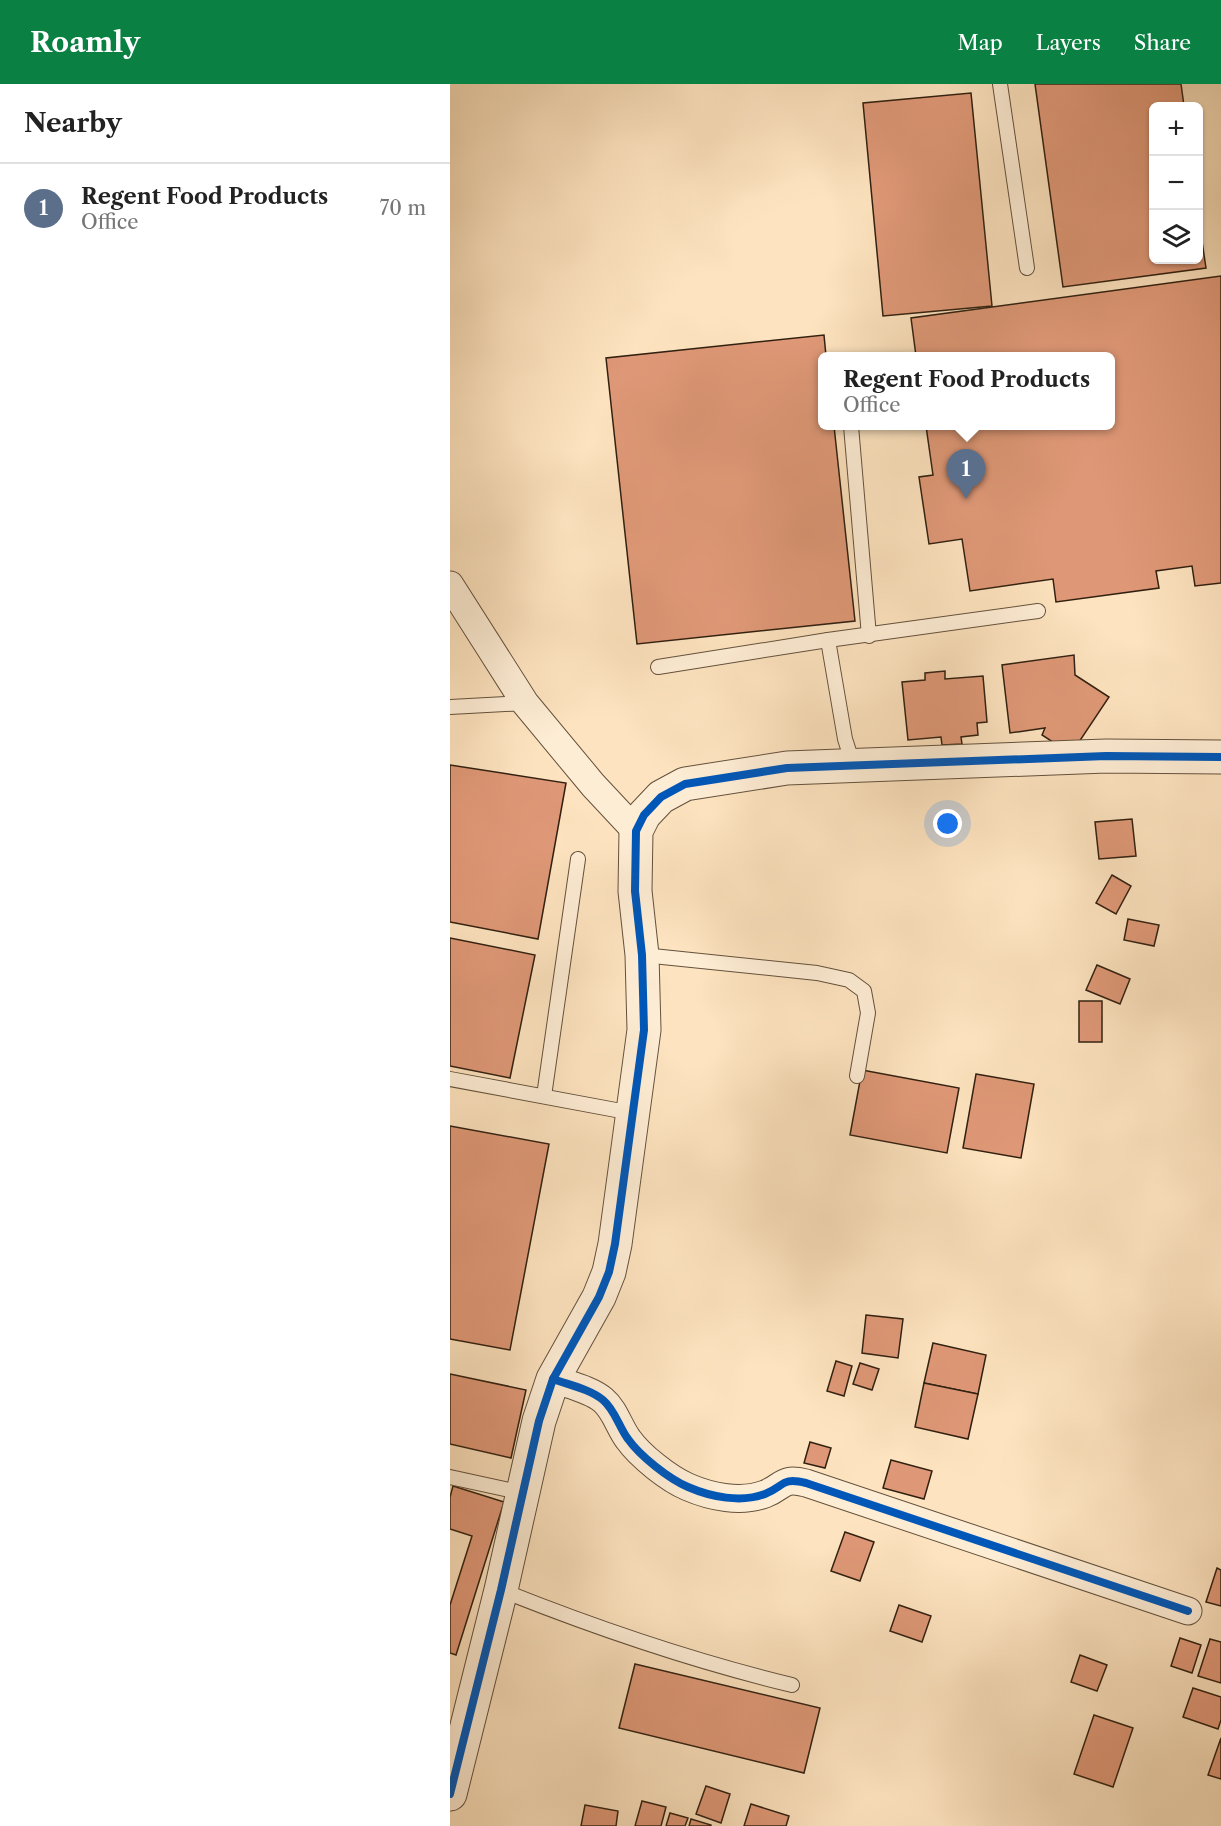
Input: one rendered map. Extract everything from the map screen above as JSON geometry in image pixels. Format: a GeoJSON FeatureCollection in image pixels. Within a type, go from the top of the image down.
{"type":"FeatureCollection","features":[{"type":"Feature","properties":{"kind":"street"},"geometry":{"type":"LineString","coordinates":[[450,585],[525,703],[592,785],[636,831]]}},
{"type":"Feature","properties":{"kind":"street"},"geometry":{"type":"LineString","coordinates":[[450,1794],[501,1590],[539,1421],[553,1379],[599,1297],[609,1272],[615,1244],[644,1030],[642,955],[635,891],[636,831],[644,815],[661,797],[685,784],[787,768],[1107,756],[1221,757]]}},
{"type":"Feature","properties":{"kind":"street"},"geometry":{"type":"LineString","coordinates":[[553,1379],[595,1394],[603,1400],[610,1407],[627,1439],[641,1454],[673,1479],[704,1493],[734,1498],[764,1494],[785,1481],[806,1483],[1188,1611]]}},
{"type":"Feature","properties":{"kind":"lane"},"geometry":{"type":"LineString","coordinates":[[1000,84],[1027,268]]}},
{"type":"Feature","properties":{"kind":"lane"},"geometry":{"type":"LineString","coordinates":[[851,430],[869,636]]}},
{"type":"Feature","properties":{"kind":"lane"},"geometry":{"type":"LineString","coordinates":[[658,667],[828,640],[1038,612]]}},
{"type":"Feature","properties":{"kind":"lane"},"geometry":{"type":"LineString","coordinates":[[828,640],[845,740],[853,766]]}},
{"type":"Feature","properties":{"kind":"lane"},"geometry":{"type":"LineString","coordinates":[[450,707],[525,703]]}},
{"type":"Feature","properties":{"kind":"lane"},"geometry":{"type":"LineString","coordinates":[[544,1096],[578,859]]}},
{"type":"Feature","properties":{"kind":"lane"},"geometry":{"type":"LineString","coordinates":[[642,955],[817,973],[849,980],[864,991],[868,1013],[857,1076]]}},
{"type":"Feature","properties":{"kind":"lane"},"geometry":{"type":"LineString","coordinates":[[450,1079],[632,1113]]}},
{"type":"Feature","properties":{"kind":"lane"},"geometry":{"type":"LineString","coordinates":[[450,1477],[524,1492]]}},
{"type":"Feature","properties":{"kind":"lane"},"geometry":{"type":"LineString","coordinates":[[501,1590],[577,1620],[659,1648],[742,1673],[792,1685]]}},
{"type":"Feature","properties":{"kind":"building"},"geometry":{"type":"Polygon","coordinates":[[[1035,84],[1181,84],[1183,102],[1149,102],[1149,264],[1203,264],[1203,248],[1206,268],[1063,287],[1035,84]]]}},
{"type":"Feature","properties":{"kind":"building"},"geometry":{"type":"Polygon","coordinates":[[[971,93],[992,306],[883,316],[863,103],[971,93]]]}},
{"type":"Feature","properties":{"kind":"building"},"geometry":{"type":"Polygon","coordinates":[[[1221,276],[1221,583],[1195,586],[1192,566],[1156,571],[1159,588],[1056,602],[1053,579],[970,591],[962,539],[929,544],[919,477],[933,475],[927,430],[1115,430],[1115,352],[915,352],[911,318],[1221,276]]]}},
{"type":"Feature","properties":{"kind":"building"},"geometry":{"type":"Polygon","coordinates":[[[824,335],[826,352],[818,352],[818,430],[834,430],[855,621],[637,644],[606,358],[824,335]]]}},
{"type":"Feature","properties":{"kind":"building"},"geometry":{"type":"Polygon","coordinates":[[[1074,655],[1075,675],[1109,697],[1071,754],[1042,735],[1045,728],[1010,733],[1002,665],[1074,655]]]}},
{"type":"Feature","properties":{"kind":"building"},"geometry":{"type":"Polygon","coordinates":[[[945,671],[945,679],[983,676],[987,722],[977,723],[978,735],[961,737],[962,744],[942,745],[941,737],[908,740],[902,682],[925,680],[925,673],[945,671]]]}},
{"type":"Feature","properties":{"kind":"building"},"geometry":{"type":"Polygon","coordinates":[[[450,765],[566,783],[538,939],[450,922],[450,765]]]}},
{"type":"Feature","properties":{"kind":"building"},"geometry":{"type":"Polygon","coordinates":[[[1132,819],[1136,856],[1099,859],[1095,822],[1132,819]]]}},
{"type":"Feature","properties":{"kind":"building"},"geometry":{"type":"Polygon","coordinates":[[[1112,875],[1131,886],[1116,914],[1096,903],[1112,875]]]}},
{"type":"Feature","properties":{"kind":"building"},"geometry":{"type":"Polygon","coordinates":[[[1128,919],[1159,925],[1154,946],[1124,940],[1128,919]]]}},
{"type":"Feature","properties":{"kind":"building"},"geometry":{"type":"Polygon","coordinates":[[[450,938],[535,955],[510,1078],[450,1066],[450,938]]]}},
{"type":"Feature","properties":{"kind":"building"},"geometry":{"type":"Polygon","coordinates":[[[1097,965],[1130,979],[1120,1004],[1086,990],[1097,965]]]}},
{"type":"Feature","properties":{"kind":"building"},"geometry":{"type":"Polygon","coordinates":[[[1079,1001],[1102,1001],[1102,1042],[1079,1042],[1079,1001]]]}},
{"type":"Feature","properties":{"kind":"building"},"geometry":{"type":"Polygon","coordinates":[[[862,1070],[959,1088],[947,1153],[850,1135],[862,1070]]]}},
{"type":"Feature","properties":{"kind":"building"},"geometry":{"type":"Polygon","coordinates":[[[976,1074],[1034,1084],[1021,1158],[963,1148],[976,1074]]]}},
{"type":"Feature","properties":{"kind":"building"},"geometry":{"type":"Polygon","coordinates":[[[450,1126],[549,1144],[510,1350],[450,1339],[450,1126]]]}},
{"type":"Feature","properties":{"kind":"building"},"geometry":{"type":"Polygon","coordinates":[[[866,1315],[903,1319],[898,1358],[862,1353],[866,1315]]]}},
{"type":"Feature","properties":{"kind":"building"},"geometry":{"type":"Polygon","coordinates":[[[933,1343],[986,1355],[978,1394],[924,1383],[933,1343]]]}},
{"type":"Feature","properties":{"kind":"building"},"geometry":{"type":"Polygon","coordinates":[[[836,1361],[852,1366],[844,1396],[827,1391],[836,1361]]]}},
{"type":"Feature","properties":{"kind":"building"},"geometry":{"type":"Polygon","coordinates":[[[860,1363],[879,1369],[872,1390],[853,1384],[860,1363]]]}},
{"type":"Feature","properties":{"kind":"building"},"geometry":{"type":"Polygon","coordinates":[[[450,1374],[526,1390],[511,1458],[450,1444],[450,1374]]]}},
{"type":"Feature","properties":{"kind":"building"},"geometry":{"type":"Polygon","coordinates":[[[924,1383],[978,1394],[968,1439],[915,1427],[924,1383]]]}},
{"type":"Feature","properties":{"kind":"building"},"geometry":{"type":"Polygon","coordinates":[[[810,1442],[831,1448],[825,1468],[804,1463],[810,1442]]]}},
{"type":"Feature","properties":{"kind":"building"},"geometry":{"type":"Polygon","coordinates":[[[891,1460],[932,1471],[924,1499],[883,1488],[891,1460]]]}},
{"type":"Feature","properties":{"kind":"building"},"geometry":{"type":"Polygon","coordinates":[[[453,1486],[504,1502],[456,1655],[450,1653],[450,1605],[472,1536],[450,1529],[450,1497],[453,1486]]]}},
{"type":"Feature","properties":{"kind":"building"},"geometry":{"type":"Polygon","coordinates":[[[845,1532],[874,1542],[860,1581],[831,1571],[845,1532]]]}},
{"type":"Feature","properties":{"kind":"building"},"geometry":{"type":"Polygon","coordinates":[[[1217,1568],[1221,1570],[1221,1606],[1206,1602],[1217,1568]]]}},
{"type":"Feature","properties":{"kind":"building"},"geometry":{"type":"Polygon","coordinates":[[[899,1605],[931,1616],[922,1642],[890,1631],[899,1605]]]}},
{"type":"Feature","properties":{"kind":"building"},"geometry":{"type":"Polygon","coordinates":[[[1180,1638],[1201,1645],[1192,1673],[1171,1666],[1180,1638]]]}},
{"type":"Feature","properties":{"kind":"building"},"geometry":{"type":"Polygon","coordinates":[[[1210,1639],[1221,1642],[1221,1683],[1198,1676],[1210,1639]]]}},
{"type":"Feature","properties":{"kind":"building"},"geometry":{"type":"Polygon","coordinates":[[[1080,1655],[1107,1665],[1097,1691],[1071,1682],[1080,1655]]]}},
{"type":"Feature","properties":{"kind":"building"},"geometry":{"type":"Polygon","coordinates":[[[635,1664],[820,1708],[804,1773],[619,1728],[635,1664]]]}},
{"type":"Feature","properties":{"kind":"building"},"geometry":{"type":"Polygon","coordinates":[[[1193,1688],[1221,1697],[1221,1720],[1218,1729],[1183,1717],[1193,1688]]]}},
{"type":"Feature","properties":{"kind":"building"},"geometry":{"type":"Polygon","coordinates":[[[1094,1715],[1133,1728],[1113,1787],[1074,1774],[1094,1715]]]}},
{"type":"Feature","properties":{"kind":"building"},"geometry":{"type":"Polygon","coordinates":[[[1221,1738],[1221,1779],[1208,1775],[1221,1738]]]}},
{"type":"Feature","properties":{"kind":"building"},"geometry":{"type":"Polygon","coordinates":[[[706,1786],[730,1794],[721,1823],[696,1814],[706,1786]]]}},
{"type":"Feature","properties":{"kind":"building"},"geometry":{"type":"Polygon","coordinates":[[[642,1801],[666,1807],[661,1826],[635,1826],[642,1801]]]}},
{"type":"Feature","properties":{"kind":"building"},"geometry":{"type":"Polygon","coordinates":[[[751,1804],[789,1816],[786,1826],[744,1826],[751,1804]]]}},
{"type":"Feature","properties":{"kind":"building"},"geometry":{"type":"Polygon","coordinates":[[[585,1805],[618,1811],[616,1826],[581,1826],[585,1805]]]}},
{"type":"Feature","properties":{"kind":"building"},"geometry":{"type":"Polygon","coordinates":[[[670,1813],[688,1818],[685,1826],[666,1826],[670,1813]]]}},
{"type":"Feature","properties":{"kind":"building"},"geometry":{"type":"Polygon","coordinates":[[[691,1819],[711,1825],[711,1826],[689,1826],[691,1819]]]}},
{"type":"Feature","properties":{"kind":"cycle path"},"geometry":{"type":"LineString","coordinates":[[450,1794],[501,1590],[539,1421],[553,1379],[599,1297],[609,1272],[615,1244],[644,1030],[642,955],[635,891],[636,831],[644,815],[661,797],[685,784],[787,768],[1106,756],[1221,757]]}},
{"type":"Feature","properties":{"kind":"cycle path"},"geometry":{"type":"LineString","coordinates":[[553,1379],[598,1396],[611,1409],[628,1439],[640,1453],[672,1479],[697,1491],[726,1498],[746,1498],[765,1494],[787,1482],[798,1481],[1188,1611]]}},
{"type":"Feature","properties":{"kind":"place","name":"Regent Food Products"},"geometry":{"type":"Point","coordinates":[966,499]}}]}
